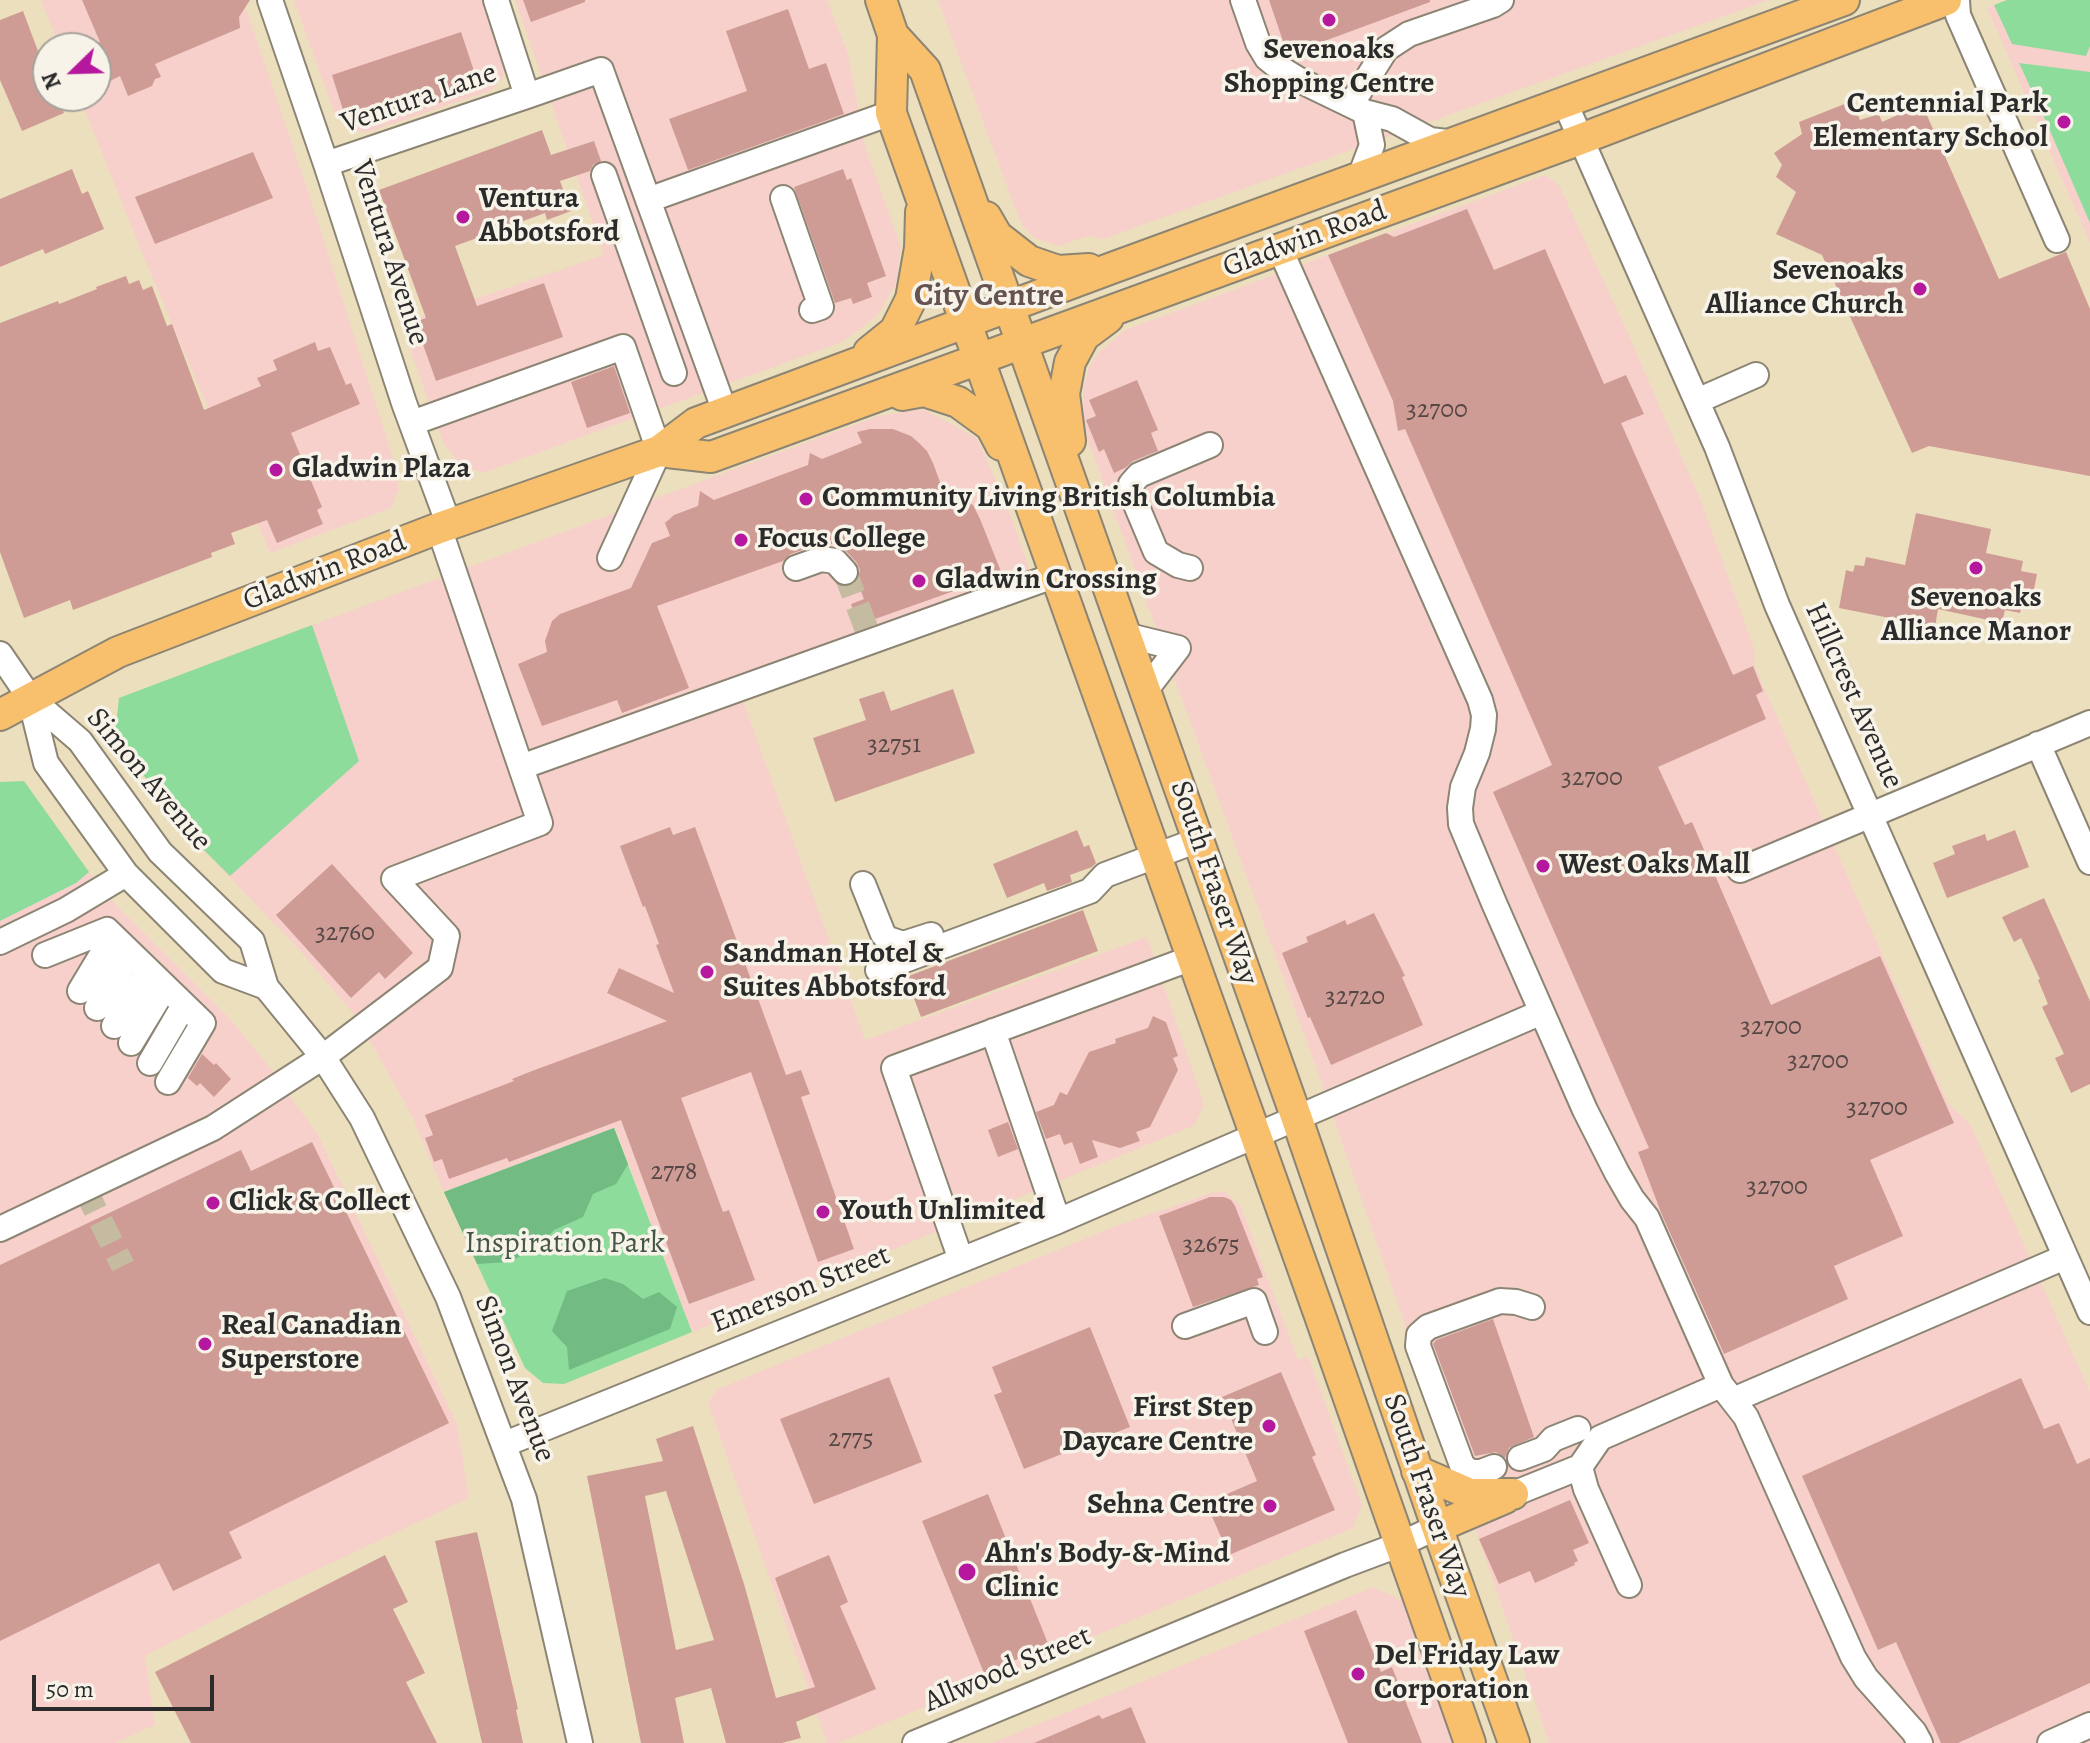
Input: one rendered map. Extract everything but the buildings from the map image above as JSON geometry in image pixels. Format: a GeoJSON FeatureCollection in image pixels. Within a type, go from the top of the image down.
{"type":"FeatureCollection","features":[{"type":"Feature","properties":{"kind":"main road","name":"South Fraser Way"},"geometry":{"type":"LineString","coordinates":[[881,0],[893,35],[891,113],[1470,1743]]}},
{"type":"Feature","properties":{"kind":"main road","name":"Gladwin Road"},"geometry":{"type":"LineString","coordinates":[[0,715],[118,652],[444,527],[659,451],[696,423],[1844,0]]}},
{"type":"Feature","properties":{"kind":"main road","name":"Gladwin Road"},"geometry":{"type":"LineString","coordinates":[[659,451],[711,457],[1581,139],[1946,0]]}},
{"type":"Feature","properties":{"kind":"main road","name":"South Fraser Way"},"geometry":{"type":"LineString","coordinates":[[893,35],[925,70],[1297,1119],[1514,1743]]}},
{"type":"Feature","properties":{"kind":"main road"},"geometry":{"type":"LineString","coordinates":[[965,181],[997,236],[1029,261],[1058,271],[1112,268]]}},
{"type":"Feature","properties":{"kind":"main road"},"geometry":{"type":"LineString","coordinates":[[856,363],[895,331],[911,299],[920,248],[922,198]]}},
{"type":"Feature","properties":{"kind":"main road"},"geometry":{"type":"LineString","coordinates":[[1077,499],[1064,394],[1069,367],[1084,336],[1122,307]]}},
{"type":"Feature","properties":{"kind":"main road"},"geometry":{"type":"LineString","coordinates":[[857,404],[924,391],[958,402],[991,426],[1028,497]]}},
{"type":"Feature","properties":{"kind":"main road"},"geometry":{"type":"LineString","coordinates":[[1417,1471],[1470,1494],[1513,1494]]}},
{"type":"Feature","properties":{"kind":"main road"},"geometry":{"type":"LineString","coordinates":[[1437,1527],[1513,1494]]}},
{"type":"Feature","properties":{"kind":"street","name":"Ventura Avenue"},"geometry":{"type":"LineString","coordinates":[[270,0],[412,423],[540,823],[394,879],[447,936],[440,968],[323,1057]]}},
{"type":"Feature","properties":{"kind":"street","name":"Ventura Lane"},"geometry":{"type":"LineString","coordinates":[[326,164],[527,96],[496,0]]}},
{"type":"Feature","properties":{"kind":"street"},"geometry":{"type":"LineString","coordinates":[[1243,0],[1258,43],[1267,58],[1278,67],[1299,80],[1358,108],[1392,119],[1430,140],[1455,143]]}},
{"type":"Feature","properties":{"kind":"street"},"geometry":{"type":"LineString","coordinates":[[1360,177],[1372,145],[1358,108],[1386,49],[1409,34],[1501,0]]}},
{"type":"Feature","properties":{"kind":"street"},"geometry":{"type":"LineString","coordinates":[[1957,0],[1958,15],[2057,240]]}},
{"type":"Feature","properties":{"kind":"street"},"geometry":{"type":"LineString","coordinates":[[527,96],[601,70],[725,412]]}},
{"type":"Feature","properties":{"kind":"street","name":"Hillcrest Avenue"},"geometry":{"type":"LineString","coordinates":[[1565,103],[1717,447],[1777,605],[2090,1312]]}},
{"type":"Feature","properties":{"kind":"street"},"geometry":{"type":"LineString","coordinates":[[623,230],[652,210],[891,113]]}},
{"type":"Feature","properties":{"kind":"street"},"geometry":{"type":"LineString","coordinates":[[604,175],[674,373]]}},
{"type":"Feature","properties":{"kind":"street"},"geometry":{"type":"LineString","coordinates":[[783,198],[821,307],[812,310]]}},
{"type":"Feature","properties":{"kind":"street"},"geometry":{"type":"LineString","coordinates":[[1280,249],[1480,700],[1484,715],[1483,729],[1463,787],[1461,824],[1585,1110],[1632,1199],[1647,1218],[1727,1392],[1746,1417],[1853,1657],[1866,1678],[1914,1732],[1920,1743]]}},
{"type":"Feature","properties":{"kind":"street"},"geometry":{"type":"LineString","coordinates":[[412,423],[623,347],[659,451],[610,558]]}},
{"type":"Feature","properties":{"kind":"street"},"geometry":{"type":"LineString","coordinates":[[1697,401],[1756,375]]}},
{"type":"Feature","properties":{"kind":"street"},"geometry":{"type":"LineString","coordinates":[[1190,568],[1156,552],[1132,495],[1131,484],[1139,475],[1210,445]]}},
{"type":"Feature","properties":{"kind":"street"},"geometry":{"type":"LineString","coordinates":[[796,568],[821,559],[835,561],[845,572]]}},
{"type":"Feature","properties":{"kind":"street"},"geometry":{"type":"LineString","coordinates":[[521,767],[1056,575]]}},
{"type":"Feature","properties":{"kind":"street"},"geometry":{"type":"LineString","coordinates":[[1125,635],[1178,648],[1145,691]]}},
{"type":"Feature","properties":{"kind":"street"},"geometry":{"type":"LineString","coordinates":[[0,654],[30,698]]}},
{"type":"Feature","properties":{"kind":"street","name":"Simon Avenue"},"geometry":{"type":"LineString","coordinates":[[30,698],[46,763],[126,874],[223,971],[266,987]]}},
{"type":"Feature","properties":{"kind":"street","name":"Simon Avenue"},"geometry":{"type":"LineString","coordinates":[[30,698],[80,741],[160,852],[252,941],[266,987],[323,1057],[362,1118],[448,1297],[505,1444],[533,1534],[580,1743]]}},
{"type":"Feature","properties":{"kind":"street"},"geometry":{"type":"LineString","coordinates":[[1740,870],[2090,723]]}},
{"type":"Feature","properties":{"kind":"street"},"geometry":{"type":"LineString","coordinates":[[2038,744],[2090,862]]}},
{"type":"Feature","properties":{"kind":"street"},"geometry":{"type":"LineString","coordinates":[[863,884],[883,934],[895,943],[903,944],[1071,881],[1105,875],[1198,840]]}},
{"type":"Feature","properties":{"kind":"street"},"geometry":{"type":"LineString","coordinates":[[0,942],[66,910],[126,874]]}},
{"type":"Feature","properties":{"kind":"street"},"geometry":{"type":"LineString","coordinates":[[878,970],[1090,891],[1105,875]]}},
{"type":"Feature","properties":{"kind":"street"},"geometry":{"type":"LineString","coordinates":[[45,955],[107,930],[203,1023],[168,1082]]}},
{"type":"Feature","properties":{"kind":"street"},"geometry":{"type":"LineString","coordinates":[[88,1000],[122,944]]}},
{"type":"Feature","properties":{"kind":"street"},"geometry":{"type":"LineString","coordinates":[[961,1260],[894,1068],[1192,958]]}},
{"type":"Feature","properties":{"kind":"street"},"geometry":{"type":"LineString","coordinates":[[114,1026],[148,970]]}},
{"type":"Feature","properties":{"kind":"street"},"geometry":{"type":"LineString","coordinates":[[131,1043],[165,987]]}},
{"type":"Feature","properties":{"kind":"street"},"geometry":{"type":"LineString","coordinates":[[150,1063],[184,1005]]}},
{"type":"Feature","properties":{"kind":"street","name":"Emerson Street"},"geometry":{"type":"LineString","coordinates":[[505,1444],[1058,1221],[1542,1012]]}},
{"type":"Feature","properties":{"kind":"street"},"geometry":{"type":"LineString","coordinates":[[993,1031],[1058,1221]]}},
{"type":"Feature","properties":{"kind":"street"},"geometry":{"type":"LineString","coordinates":[[0,1229],[213,1128],[323,1057]]}},
{"type":"Feature","properties":{"kind":"street"},"geometry":{"type":"LineString","coordinates":[[1513,1494],[1580,1467],[1600,1438],[1727,1392],[2065,1257]]}},
{"type":"Feature","properties":{"kind":"street"},"geometry":{"type":"LineString","coordinates":[[1185,1326],[1254,1301],[1265,1332]]}},
{"type":"Feature","properties":{"kind":"street"},"geometry":{"type":"LineString","coordinates":[[1494,1467],[1470,1472],[1462,1465],[1418,1346],[1419,1335],[1428,1327],[1500,1301],[1532,1307]]}},
{"type":"Feature","properties":{"kind":"street"},"geometry":{"type":"LineString","coordinates":[[1520,1458],[1544,1449],[1553,1439],[1578,1429]]}},
{"type":"Feature","properties":{"kind":"street"},"geometry":{"type":"LineString","coordinates":[[1580,1467],[1586,1489],[1629,1585]]}},
{"type":"Feature","properties":{"kind":"street","name":"Allwood Street"},"geometry":{"type":"LineString","coordinates":[[915,1743],[1437,1527]]}},
{"type":"Feature","properties":{"kind":"street"},"geometry":{"type":"LineString","coordinates":[[2050,1743],[2090,1725]]}},
{"type":"Feature","properties":{"kind":"shaded area"},"geometry":{"type":"Polygon","coordinates":[[[41,0],[243,0],[311,200],[397,471],[399,489],[391,508],[270,553],[85,112],[112,112],[112,32],[54,32],[41,0]]]}},
{"type":"Feature","properties":{"kind":"shaded area"},"geometry":{"type":"Polygon","coordinates":[[[294,0],[482,0],[503,60],[503,78],[490,91],[368,132],[346,129],[334,112],[294,0]]]}},
{"type":"Feature","properties":{"kind":"shaded area"},"geometry":{"type":"Polygon","coordinates":[[[515,0],[827,0],[848,54],[865,146],[901,247],[896,283],[878,315],[842,342],[483,473],[460,464],[444,444],[401,324],[604,255],[515,0]]]}},
{"type":"Feature","properties":{"kind":"shaded area","name":"Sevenoaks Shopping Centre"},"geometry":{"type":"Polygon","coordinates":[[[938,0],[1769,0],[1103,239],[1088,236],[1058,246],[1035,238],[1023,226],[938,0]]]}},
{"type":"Feature","properties":{"kind":"shaded area","name":"Centennial Park Elementary School"},"geometry":{"type":"Polygon","coordinates":[[[2007,0],[2090,0],[2090,243],[1987,8],[2007,0]]]}},
{"type":"Feature","properties":{"kind":"shaded area","name":"West Oaks Mall"},"geometry":{"type":"Polygon","coordinates":[[[1545,175],[1559,185],[1701,501],[1755,651],[1754,665],[1948,1103],[1970,1124],[2090,1392],[2090,1743],[1549,1743],[1316,1067],[1088,441],[1083,389],[1088,371],[1096,355],[1125,330],[1545,175]]]}},
{"type":"Feature","properties":{"kind":"shaded area"},"geometry":{"type":"Polygon","coordinates":[[[923,409],[977,438],[1007,505],[1039,596],[743,701],[865,1040],[1147,937],[1204,1104],[1195,1125],[692,1332],[615,1128],[444,1192],[411,1114],[358,1019],[295,945],[185,831],[115,737],[119,698],[878,416],[923,409]]]}},
{"type":"Feature","properties":{"kind":"shaded area"},"geometry":{"type":"Polygon","coordinates":[[[24,781],[115,904],[231,1020],[318,1135],[457,1424],[469,1498],[259,1597],[145,1656],[155,1725],[115,1743],[0,1743],[0,782],[24,781]]]}},
{"type":"Feature","properties":{"kind":"shaded area"},"geometry":{"type":"Polygon","coordinates":[[[1217,1191],[1225,1192],[1240,1204],[1298,1360],[1308,1356],[1362,1505],[1353,1528],[838,1743],[827,1743],[708,1402],[718,1389],[1116,1226],[1217,1191]]]}},
{"type":"Feature","properties":{"kind":"shaded area"},"geometry":{"type":"Polygon","coordinates":[[[1373,1587],[1408,1603],[1458,1743],[992,1743],[1373,1587]]]}},
{"type":"Feature","properties":{"kind":"green space"},"geometry":{"type":"Polygon","coordinates":[[[2007,0],[2090,0],[2090,46],[2086,56],[2012,44],[1994,5],[2007,0]]]}},
{"type":"Feature","properties":{"kind":"green space"},"geometry":{"type":"Polygon","coordinates":[[[2019,63],[2090,72],[2090,223],[2044,117],[2019,63]]]}},
{"type":"Feature","properties":{"kind":"green space"},"geometry":{"type":"Polygon","coordinates":[[[312,625],[359,761],[230,876],[185,831],[115,737],[119,698],[312,625]]]}},
{"type":"Feature","properties":{"kind":"green space"},"geometry":{"type":"Polygon","coordinates":[[[24,781],[89,872],[76,883],[0,921],[0,782],[24,781]]]}},
{"type":"Feature","properties":{"kind":"green space","name":"Inspiration Park"},"geometry":{"type":"Polygon","coordinates":[[[614,1128],[692,1332],[564,1384],[543,1383],[525,1368],[444,1192],[614,1128]]]}},
{"type":"Feature","properties":{"kind":"green space"},"geometry":{"type":"Polygon","coordinates":[[[614,1128],[628,1164],[616,1184],[593,1194],[583,1217],[554,1230],[540,1246],[509,1262],[477,1264],[444,1192],[614,1128]]]}},
{"type":"Feature","properties":{"kind":"green space"},"geometry":{"type":"Polygon","coordinates":[[[605,1278],[623,1284],[643,1299],[659,1292],[677,1307],[670,1329],[569,1370],[567,1347],[552,1331],[567,1291],[605,1278]]]}},
{"type":"Feature","properties":{"kind":"tunnel"},"geometry":{"type":"LineString","coordinates":[[845,572],[871,641]]}},
{"type":"Feature","properties":{"kind":"tunnel"},"geometry":{"type":"LineString","coordinates":[[85,1189],[123,1266]]}},
{"type":"Feature","properties":{"kind":"place","name":"Sevenoaks Shopping Centre"},"geometry":{"type":"Point","coordinates":[1329,20]}},
{"type":"Feature","properties":{"kind":"place","name":"Centennial Park Elementary School"},"geometry":{"type":"Point","coordinates":[2064,122]}},
{"type":"Feature","properties":{"kind":"place","name":"Ventura Abbotsford"},"geometry":{"type":"Point","coordinates":[463,217]}},
{"type":"Feature","properties":{"kind":"place","name":"Sevenoaks Alliance Church"},"geometry":{"type":"Point","coordinates":[1920,289]}},
{"type":"Feature","properties":{"kind":"place","name":"Gladwin Plaza"},"geometry":{"type":"Point","coordinates":[276,470]}},
{"type":"Feature","properties":{"kind":"place","name":"Community Living British Columbia"},"geometry":{"type":"Point","coordinates":[806,499]}},
{"type":"Feature","properties":{"kind":"place","name":"Focus College"},"geometry":{"type":"Point","coordinates":[741,540]}},
{"type":"Feature","properties":{"kind":"place","name":"Sevenoaks Alliance Manor"},"geometry":{"type":"Point","coordinates":[1976,568]}},
{"type":"Feature","properties":{"kind":"place","name":"Gladwin Crossing"},"geometry":{"type":"Point","coordinates":[919,581]}},
{"type":"Feature","properties":{"kind":"place","name":"West Oaks Mall"},"geometry":{"type":"Point","coordinates":[1543,866]}},
{"type":"Feature","properties":{"kind":"place","name":"Sandman Hotel & Suites Abbotsford"},"geometry":{"type":"Point","coordinates":[707,972]}},
{"type":"Feature","properties":{"kind":"place","name":"Click & Collect"},"geometry":{"type":"Point","coordinates":[213,1203]}},
{"type":"Feature","properties":{"kind":"place","name":"Youth Unlimited"},"geometry":{"type":"Point","coordinates":[823,1212]}},
{"type":"Feature","properties":{"kind":"place","name":"Real Canadian Superstore"},"geometry":{"type":"Point","coordinates":[205,1344]}},
{"type":"Feature","properties":{"kind":"place","name":"First Step Daycare Centre"},"geometry":{"type":"Point","coordinates":[1269,1426]}},
{"type":"Feature","properties":{"kind":"place","name":"Sehna Centre"},"geometry":{"type":"Point","coordinates":[1270,1506]}},
{"type":"Feature","properties":{"kind":"place","name":"Ahn's Body-&-Mind Clinic"},"geometry":{"type":"Point","coordinates":[967,1572]}},
{"type":"Feature","properties":{"kind":"place","name":"Del Friday Law Corporation"},"geometry":{"type":"Point","coordinates":[1358,1674]}},
{"type":"Feature","properties":{"kind":"district","name":"City Centre"},"geometry":{"type":"Point","coordinates":[989,297]}}]}
